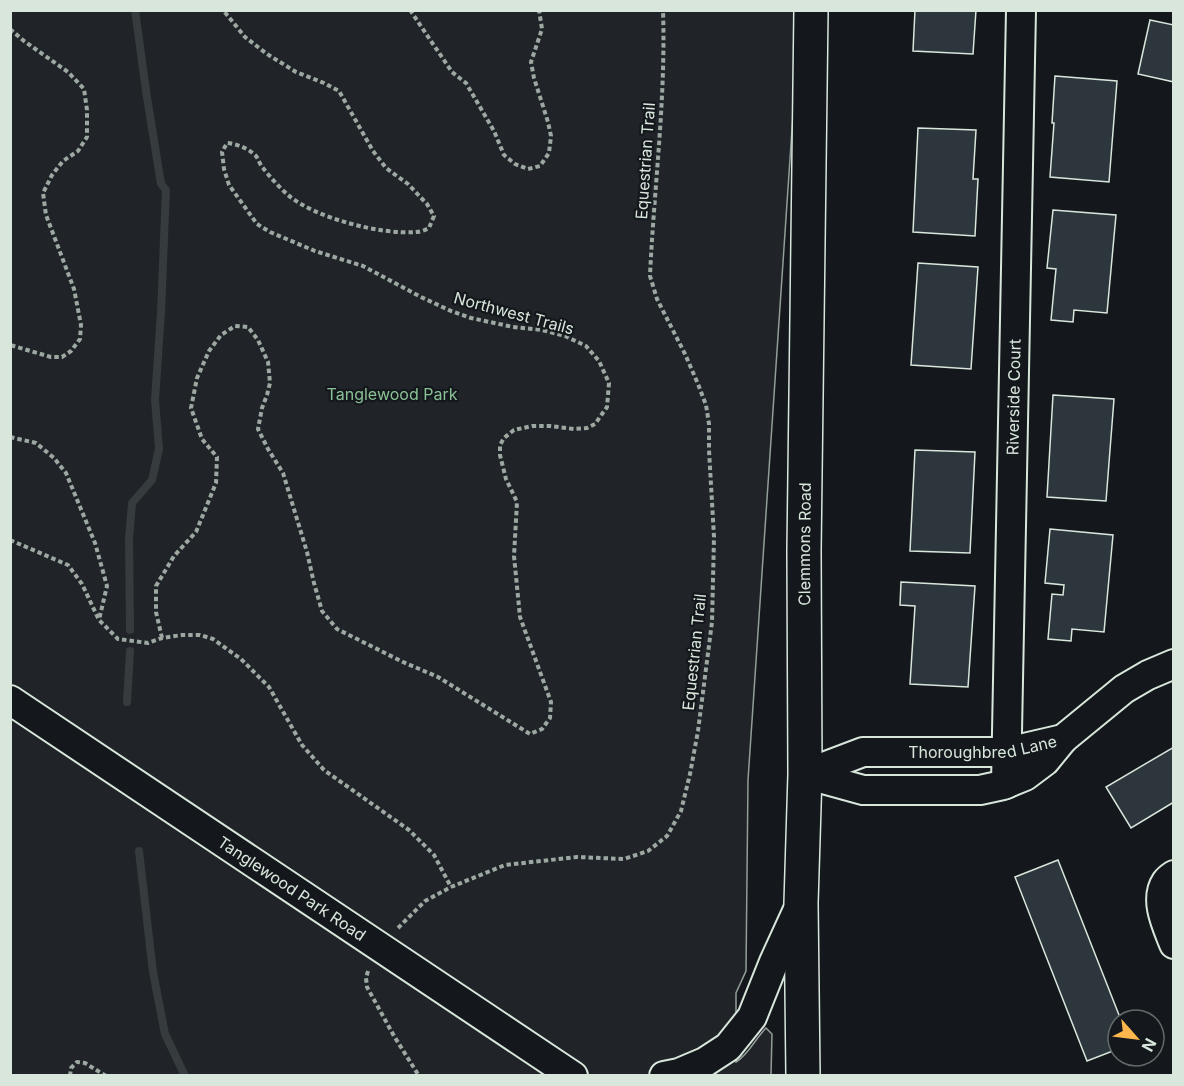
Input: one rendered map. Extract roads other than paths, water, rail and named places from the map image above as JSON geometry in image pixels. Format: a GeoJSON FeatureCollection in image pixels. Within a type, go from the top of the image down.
{"type":"FeatureCollection","features":[{"type":"Feature","properties":{"kind":"main road","name":"Clemmons Road"},"geometry":{"type":"LineString","coordinates":[[803,1076],[801,903],[805,774],[804,551],[812,10]]}},
{"type":"Feature","properties":{"kind":"street","name":"Riverside Court"},"geometry":{"type":"LineString","coordinates":[[1006,784],[1021,10]]}},
{"type":"Feature","properties":{"kind":"street","name":"Thoroughbred Lane"},"geometry":{"type":"LineString","coordinates":[[805,774],[863,752],[1007,752],[1063,739],[1124,689],[1173,664]]}},
{"type":"Feature","properties":{"kind":"street","name":"Tanglewood Park Road"},"geometry":{"type":"LineString","coordinates":[[10,700],[562,1068],[597,1076]]}},
{"type":"Feature","properties":{"kind":"street"},"geometry":{"type":"LineString","coordinates":[[805,774],[863,790],[980,790],[1006,784],[1025,776],[1045,761],[1063,739]]}},
{"type":"Feature","properties":{"kind":"street"},"geometry":{"type":"LineString","coordinates":[[1173,875],[1166,882],[1161,904],[1173,944]]}},
{"type":"Feature","properties":{"kind":"street"},"geometry":{"type":"LineString","coordinates":[[664,1076],[679,1073],[705,1062],[728,1047],[752,1017],[801,903]]}},
{"type":"Feature","properties":{"kind":"waterway"},"geometry":{"type":"LineString","coordinates":[[130,630],[129,539],[132,503],[152,480],[159,449],[155,400],[166,190],[161,184],[135,10]]}},
{"type":"Feature","properties":{"kind":"waterway"},"geometry":{"type":"LineString","coordinates":[[127,702],[130,651]]}},
{"type":"Feature","properties":{"kind":"waterway"},"geometry":{"type":"LineString","coordinates":[[139,851],[153,972],[165,1034],[185,1076]]}},
{"type":"Feature","properties":{"kind":"park label","name":"Tanglewood Park"},"geometry":{"type":"Point","coordinates":[392,394]}}]}
